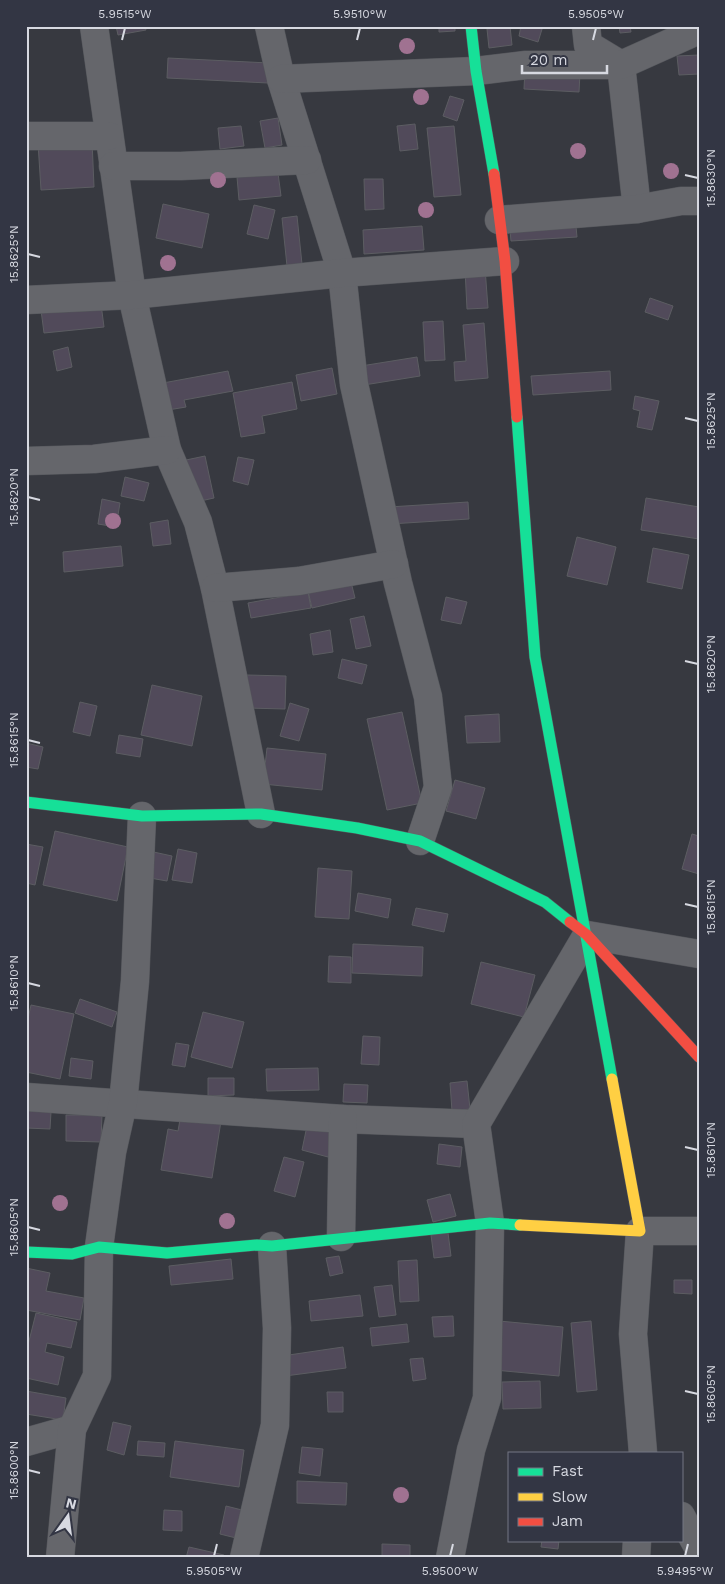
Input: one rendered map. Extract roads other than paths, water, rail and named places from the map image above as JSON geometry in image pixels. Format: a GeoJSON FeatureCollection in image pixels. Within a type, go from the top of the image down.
{"type":"FeatureCollection","features":[{"type":"Feature","properties":{"kind":"street"},"geometry":{"type":"LineString","coordinates":[[94,26],[108,136],[132,295],[167,450],[198,522],[215,588],[261,814]]}},
{"type":"Feature","properties":{"kind":"street"},"geometry":{"type":"LineString","coordinates":[[269,26],[281,79],[342,273],[354,384],[394,564],[428,697],[438,787],[420,841]]}},
{"type":"Feature","properties":{"kind":"street"},"geometry":{"type":"LineString","coordinates":[[471,26],[476,71],[490,146],[505,261],[535,657],[640,1231],[633,1334],[645,1450]]}},
{"type":"Feature","properties":{"kind":"street"},"geometry":{"type":"LineString","coordinates":[[586,26],[588,46],[621,65]]}},
{"type":"Feature","properties":{"kind":"street"},"geometry":{"type":"LineString","coordinates":[[281,79],[476,71],[526,65],[621,65],[699,30]]}},
{"type":"Feature","properties":{"kind":"street"},"geometry":{"type":"LineString","coordinates":[[621,65],[637,209]]}},
{"type":"Feature","properties":{"kind":"street"},"geometry":{"type":"LineString","coordinates":[[26,136],[108,136]]}},
{"type":"Feature","properties":{"kind":"street"},"geometry":{"type":"LineString","coordinates":[[113,166],[191,166],[307,160]]}},
{"type":"Feature","properties":{"kind":"street"},"geometry":{"type":"LineString","coordinates":[[499,220],[637,209],[699,201]]}},
{"type":"Feature","properties":{"kind":"street"},"geometry":{"type":"LineString","coordinates":[[26,300],[132,295],[342,273],[505,261]]}},
{"type":"Feature","properties":{"kind":"street"},"geometry":{"type":"LineString","coordinates":[[26,461],[94,458],[167,450]]}},
{"type":"Feature","properties":{"kind":"street"},"geometry":{"type":"LineString","coordinates":[[215,588],[300,581],[394,564]]}},
{"type":"Feature","properties":{"kind":"street"},"geometry":{"type":"LineString","coordinates":[[26,802],[142,816],[261,814],[357,828],[420,841],[544,902],[587,935],[699,1057]]}},
{"type":"Feature","properties":{"kind":"street"},"geometry":{"type":"LineString","coordinates":[[60,1558],[72,1429],[97,1376],[100,1247],[112,1152],[123,1102],[135,981],[142,816]]}},
{"type":"Feature","properties":{"kind":"street"},"geometry":{"type":"LineString","coordinates":[[587,935],[699,954]]}},
{"type":"Feature","properties":{"kind":"street"},"geometry":{"type":"LineString","coordinates":[[450,1558],[471,1450],[487,1398],[490,1223],[476,1124],[587,935]]}},
{"type":"Feature","properties":{"kind":"street"},"geometry":{"type":"LineString","coordinates":[[26,1097],[123,1102],[343,1119],[476,1124]]}},
{"type":"Feature","properties":{"kind":"street"},"geometry":{"type":"LineString","coordinates":[[341,1237],[343,1119]]}},
{"type":"Feature","properties":{"kind":"street"},"geometry":{"type":"LineString","coordinates":[[26,1252],[72,1254],[100,1247],[167,1253],[257,1245],[272,1246],[341,1237],[490,1223],[640,1231],[699,1230]]}},
{"type":"Feature","properties":{"kind":"street"},"geometry":{"type":"LineString","coordinates":[[244,1558],[275,1425],[277,1328],[272,1246]]}},
{"type":"Feature","properties":{"kind":"street"},"geometry":{"type":"LineString","coordinates":[[26,1442],[72,1429]]}},
{"type":"Feature","properties":{"kind":"street"},"geometry":{"type":"LineString","coordinates":[[682,1518],[699,1549]]}},
{"type":"Feature","properties":{"kind":"street"},"geometry":{"type":"LineString","coordinates":[[636,1558],[637,1542]]}}]}
